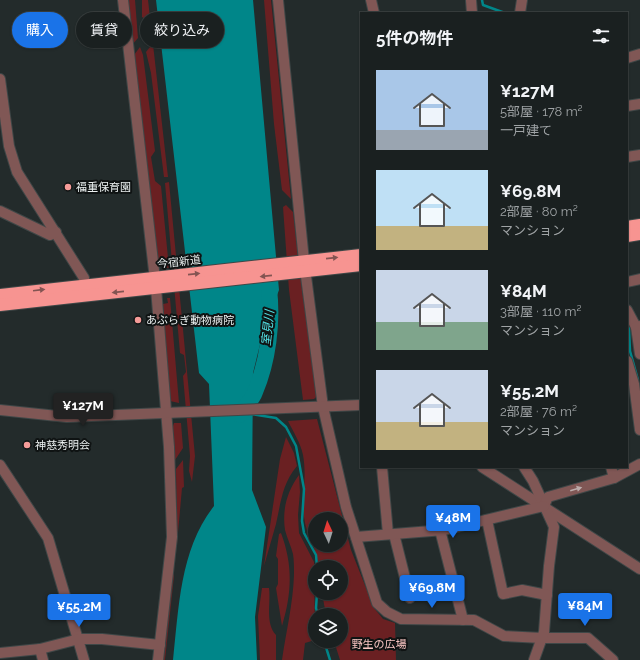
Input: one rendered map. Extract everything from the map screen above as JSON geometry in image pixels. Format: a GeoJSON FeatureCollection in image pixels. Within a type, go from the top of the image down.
{"type":"FeatureCollection","features":[{"type":"Feature","properties":{"kind":"highway"},"geometry":{"type":"LineString","coordinates":[[628,227],[640,225]]}},
{"type":"Feature","properties":{"kind":"highway"},"geometry":{"type":"LineString","coordinates":[[628,236],[640,234]]}},
{"type":"Feature","properties":{"kind":"highway","name":"今宿新道"},"geometry":{"type":"LineString","coordinates":[[304,267],[360,255]]}},
{"type":"Feature","properties":{"kind":"highway","name":"今宿新道"},"geometry":{"type":"LineString","coordinates":[[0,305],[156,283],[304,267],[360,265]]}},
{"type":"Feature","properties":{"kind":"highway","name":"今宿新道"},"geometry":{"type":"LineString","coordinates":[[0,295],[85,285],[156,283]]}},
{"type":"Feature","properties":{"kind":"street"},"geometry":{"type":"LineString","coordinates":[[123,0],[156,283],[169,447],[172,537],[158,660]]}},
{"type":"Feature","properties":{"kind":"street"},"geometry":{"type":"LineString","coordinates":[[278,0],[304,267],[323,407],[346,507],[377,603],[387,612],[400,619],[474,620],[504,636],[588,638],[613,660]]}},
{"type":"Feature","properties":{"kind":"street"},"geometry":{"type":"LineString","coordinates":[[371,0],[374,12]]}},
{"type":"Feature","properties":{"kind":"street"},"geometry":{"type":"LineString","coordinates":[[471,0],[472,12]]}},
{"type":"Feature","properties":{"kind":"street"},"geometry":{"type":"LineString","coordinates":[[520,12],[522,0]]}},
{"type":"Feature","properties":{"kind":"street"},"geometry":{"type":"LineString","coordinates":[[628,58],[640,54]]}},
{"type":"Feature","properties":{"kind":"street"},"geometry":{"type":"LineString","coordinates":[[0,79],[9,146],[17,172],[84,278],[85,285]]}},
{"type":"Feature","properties":{"kind":"street"},"geometry":{"type":"LineString","coordinates":[[628,106],[640,104]]}},
{"type":"Feature","properties":{"kind":"street"},"geometry":{"type":"LineString","coordinates":[[628,157],[640,155]]}},
{"type":"Feature","properties":{"kind":"street"},"geometry":{"type":"LineString","coordinates":[[0,211],[50,235],[56,232]]}},
{"type":"Feature","properties":{"kind":"street"},"geometry":{"type":"LineString","coordinates":[[628,282],[640,279]]}},
{"type":"Feature","properties":{"kind":"street"},"geometry":{"type":"LineString","coordinates":[[628,311],[638,326],[640,354]]}},
{"type":"Feature","properties":{"kind":"street"},"geometry":{"type":"LineString","coordinates":[[628,364],[634,384],[640,430]]}},
{"type":"Feature","properties":{"kind":"street"},"geometry":{"type":"LineString","coordinates":[[0,410],[67,417],[360,405]]}},
{"type":"Feature","properties":{"kind":"street"},"geometry":{"type":"LineString","coordinates":[[544,506],[548,497],[614,478],[640,464]]}},
{"type":"Feature","properties":{"kind":"street"},"geometry":{"type":"LineString","coordinates":[[0,465],[48,538],[84,660]]}},
{"type":"Feature","properties":{"kind":"street"},"geometry":{"type":"LineString","coordinates":[[382,468],[391,534],[410,598]]}},
{"type":"Feature","properties":{"kind":"street"},"geometry":{"type":"LineString","coordinates":[[484,468],[640,569]]}},
{"type":"Feature","properties":{"kind":"street"},"geometry":{"type":"LineString","coordinates":[[525,468],[533,481],[554,527],[542,638],[534,660]]}},
{"type":"Feature","properties":{"kind":"street"},"geometry":{"type":"LineString","coordinates":[[611,468],[614,478]]}},
{"type":"Feature","properties":{"kind":"street"},"geometry":{"type":"LineString","coordinates":[[356,537],[440,530],[544,506]]}},
{"type":"Feature","properties":{"kind":"street"},"geometry":{"type":"LineString","coordinates":[[487,520],[502,594],[522,590],[547,594]]}},
{"type":"Feature","properties":{"kind":"street"},"geometry":{"type":"LineString","coordinates":[[440,530],[464,620]]}},
{"type":"Feature","properties":{"kind":"street"},"geometry":{"type":"LineString","coordinates":[[0,653],[40,649],[79,639],[102,639],[160,645]]}},
{"type":"Feature","properties":{"kind":"street"},"geometry":{"type":"LineString","coordinates":[[40,649],[43,660]]}},
{"type":"Feature","properties":{"kind":"green space"},"geometry":{"type":"Polygon","coordinates":[[[127,0],[135,0],[138,38],[132,45],[132,12],[128,12],[127,0]]]}},
{"type":"Feature","properties":{"kind":"green space"},"geometry":{"type":"Polygon","coordinates":[[[142,0],[148,0],[149,12],[142,12],[142,0]]]}},
{"type":"Feature","properties":{"kind":"green space"},"geometry":{"type":"Polygon","coordinates":[[[264,0],[271,0],[291,199],[282,190],[274,124],[264,0]]]}},
{"type":"Feature","properties":{"kind":"green space"},"geometry":{"type":"Polygon","coordinates":[[[140,47],[143,55],[155,151],[151,157],[155,181],[161,186],[169,268],[164,268],[162,263],[156,262],[134,55],[140,47]]]}},
{"type":"Feature","properties":{"kind":"green space"},"geometry":{"type":"Polygon","coordinates":[[[149,48],[153,48],[168,177],[164,177],[151,73],[146,52],[149,48]]]}},
{"type":"Feature","properties":{"kind":"green space"},"geometry":{"type":"Polygon","coordinates":[[[169,182],[195,456],[192,482],[189,471],[190,456],[183,376],[186,372],[184,355],[180,353],[165,183],[169,182]]]}},
{"type":"Feature","properties":{"kind":"green space"},"geometry":{"type":"Polygon","coordinates":[[[286,205],[293,212],[317,396],[314,399],[303,400],[289,290],[283,207],[286,205]]]}},
{"type":"Feature","properties":{"kind":"green space"},"geometry":{"type":"Polygon","coordinates":[[[167,298],[170,298],[179,403],[170,401],[163,304],[168,303],[167,298]]]}},
{"type":"Feature","properties":{"kind":"green space"},"geometry":{"type":"Polygon","coordinates":[[[317,419],[341,512],[308,512],[308,533],[304,517],[305,471],[303,455],[299,442],[288,421],[317,419]]]}},
{"type":"Feature","properties":{"kind":"green space"},"geometry":{"type":"Polygon","coordinates":[[[174,423],[181,423],[183,448],[175,460],[172,429],[174,423]]]}},
{"type":"Feature","properties":{"kind":"green space"},"geometry":{"type":"Polygon","coordinates":[[[286,437],[294,453],[297,466],[285,486],[264,566],[280,459],[286,437]]]}},
{"type":"Feature","properties":{"kind":"green space"},"geometry":{"type":"Polygon","coordinates":[[[183,460],[184,487],[182,488],[177,544],[176,469],[183,460]]]}},
{"type":"Feature","properties":{"kind":"green space"},"geometry":{"type":"Polygon","coordinates":[[[299,475],[299,533],[313,560],[308,560],[308,600],[314,600],[315,608],[308,608],[308,642],[305,643],[303,660],[282,660],[291,607],[294,575],[293,554],[285,530],[284,515],[286,501],[299,475]]]}},
{"type":"Feature","properties":{"kind":"green space"},"geometry":{"type":"Polygon","coordinates":[[[281,533],[288,556],[290,579],[288,602],[282,626],[276,588],[278,584],[278,559],[276,556],[279,534],[281,533]]]}},
{"type":"Feature","properties":{"kind":"green space","name":"野生の広場"},"geometry":{"type":"Polygon","coordinates":[[[348,538],[351,550],[374,608],[383,619],[395,623],[396,660],[340,660],[336,648],[348,648],[348,608],[325,608],[323,600],[348,600],[348,560],[318,560],[315,552],[348,552],[348,538]]]}},
{"type":"Feature","properties":{"kind":"green space"},"geometry":{"type":"Polygon","coordinates":[[[172,569],[174,576],[165,660],[162,660],[172,569]]]}},
{"type":"Feature","properties":{"kind":"green space"},"geometry":{"type":"Polygon","coordinates":[[[262,588],[269,588],[269,619],[276,635],[276,660],[260,660],[258,616],[262,588]]]}},
{"type":"Feature","properties":{"kind":"water"},"geometry":{"type":"Polygon","coordinates":[[[156,0],[253,0],[279,290],[263,332],[253,373],[252,490],[266,527],[255,617],[257,660],[173,660],[183,579],[188,560],[194,541],[214,506],[209,384],[199,373],[162,48],[224,48],[224,12],[157,12],[156,0]]]}},
{"type":"Feature","properties":{"kind":"waterway"},"geometry":{"type":"LineString","coordinates":[[482,0],[483,5],[502,12]]}},
{"type":"Feature","properties":{"kind":"waterway","name":"室見川"},"geometry":{"type":"LineString","coordinates":[[240,415],[254,395],[266,355],[270,328],[269,289]]}},
{"type":"Feature","properties":{"kind":"waterway"},"geometry":{"type":"LineString","coordinates":[[628,326],[630,351],[638,380]]}},
{"type":"Feature","properties":{"kind":"waterway"},"geometry":{"type":"LineString","coordinates":[[251,414],[276,418],[286,427],[296,446],[304,489],[302,521],[304,533],[316,555],[316,560]]}},
{"type":"Feature","properties":{"kind":"waterway"},"geometry":{"type":"LineString","coordinates":[[316,608],[317,600]]}},
{"type":"Feature","properties":{"kind":"waterway"},"geometry":{"type":"LineString","coordinates":[[326,648],[330,660]]}},
{"type":"Feature","properties":{"kind":"place","name":"福重保育園"},"geometry":{"type":"Point","coordinates":[68,187]}},
{"type":"Feature","properties":{"kind":"place","name":"あぶらぎ動物病院"},"geometry":{"type":"Point","coordinates":[138,320]}},
{"type":"Feature","properties":{"kind":"place","name":"神慈秀明会"},"geometry":{"type":"Point","coordinates":[27,445]}}]}
